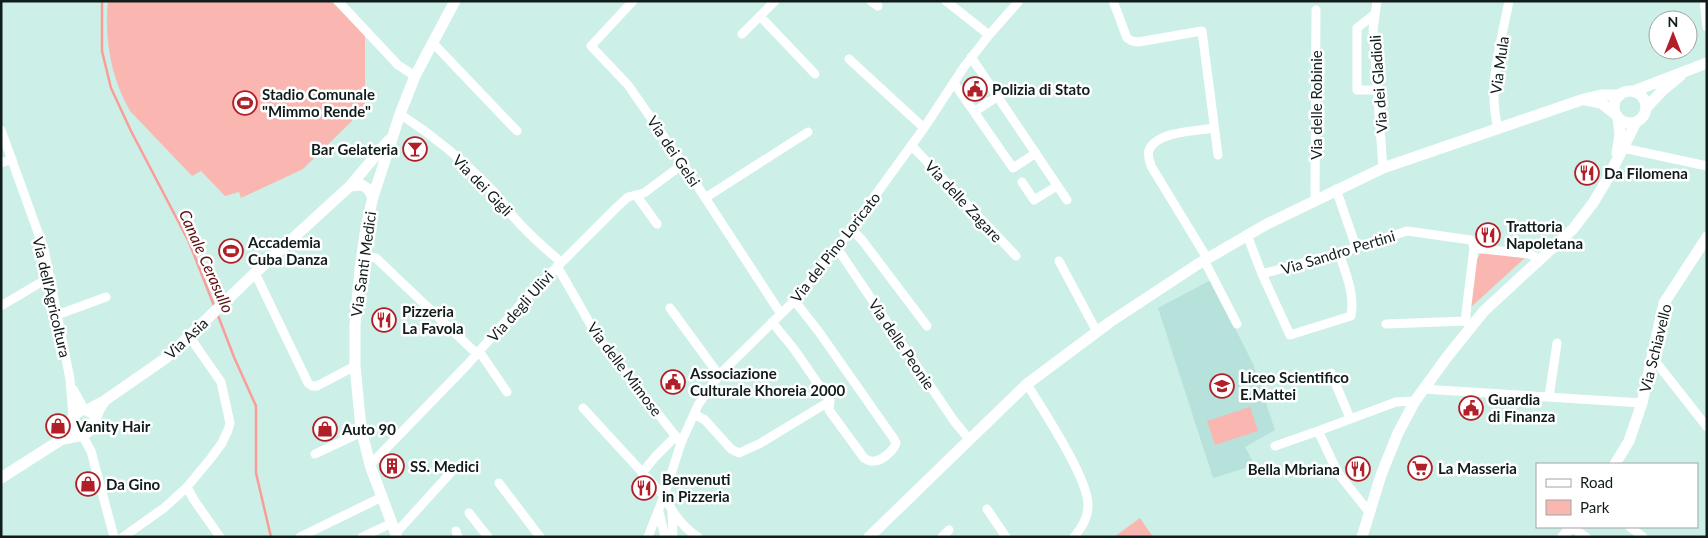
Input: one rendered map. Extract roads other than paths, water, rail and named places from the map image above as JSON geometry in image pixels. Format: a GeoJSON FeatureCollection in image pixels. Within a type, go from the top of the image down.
{"type":"FeatureCollection","features":[{"type":"Feature","properties":{"kind":"street"},"geometry":{"type":"LineString","coordinates":[[338,1],[398,65],[415,76]]}},
{"type":"Feature","properties":{"kind":"street","name":"Via Santi Medici"},"geometry":{"type":"LineString","coordinates":[[395,531],[370,465],[362,432],[355,366],[355,325],[362,256],[373,197],[400,114],[415,76],[455,1]]}},
{"type":"Feature","properties":{"kind":"street","name":"Via dei Gelsi"},"geometry":{"type":"LineString","coordinates":[[633,1],[591,46],[628,85],[683,164],[781,314]]}},
{"type":"Feature","properties":{"kind":"street"},"geometry":{"type":"LineString","coordinates":[[742,34],[775,1]]}},
{"type":"Feature","properties":{"kind":"street"},"geometry":{"type":"LineString","coordinates":[[946,1],[989,35]]}},
{"type":"Feature","properties":{"kind":"street","name":"Via del Pino Loricato"},"geometry":{"type":"LineString","coordinates":[[648,537],[664,496],[679,439],[698,405],[719,375],[794,300],[836,248],[912,146],[971,57],[1019,1]]}},
{"type":"Feature","properties":{"kind":"street"},"geometry":{"type":"LineString","coordinates":[[1113,1],[1127,38],[1132,41],[1138,42],[1202,32],[1218,155]]}},
{"type":"Feature","properties":{"kind":"street","name":"Via dei Gladioli"},"geometry":{"type":"LineString","coordinates":[[1377,1],[1373,30],[1383,168]]}},
{"type":"Feature","properties":{"kind":"street","name":"Via Mula"},"geometry":{"type":"LineString","coordinates":[[1498,128],[1494,112],[1493,85],[1509,1]]}},
{"type":"Feature","properties":{"kind":"street"},"geometry":{"type":"LineString","coordinates":[[1704,1],[1707,27]]}},
{"type":"Feature","properties":{"kind":"street","name":"Via delle Robinie"},"geometry":{"type":"LineString","coordinates":[[1315,200],[1316,10]]}},
{"type":"Feature","properties":{"kind":"street"},"geometry":{"type":"LineString","coordinates":[[1375,14],[1357,28],[1357,90],[1378,90]]}},
{"type":"Feature","properties":{"kind":"street"},"geometry":{"type":"LineString","coordinates":[[760,16],[815,74]]}},
{"type":"Feature","properties":{"kind":"street"},"geometry":{"type":"LineString","coordinates":[[433,43],[517,131]]}},
{"type":"Feature","properties":{"kind":"street"},"geometry":{"type":"LineString","coordinates":[[971,57],[1067,200]]}},
{"type":"Feature","properties":{"kind":"street"},"geometry":{"type":"LineString","coordinates":[[849,58],[924,128]]}},
{"type":"Feature","properties":{"kind":"street"},"geometry":{"type":"LineString","coordinates":[[871,536],[1027,384],[1097,332],[1206,259],[1247,235],[1336,189],[1383,168],[1584,99],[1601,95],[1620,95],[1634,91],[1707,63]]}},
{"type":"Feature","properties":{"kind":"street"},"geometry":{"type":"LineString","coordinates":[[1615,160],[1636,122],[1643,116],[1646,108],[1663,90],[1684,73]]}},
{"type":"Feature","properties":{"kind":"street"},"geometry":{"type":"LineString","coordinates":[[954,83],[1013,168],[1036,153]]}},
{"type":"Feature","properties":{"kind":"street"},"geometry":{"type":"LineString","coordinates":[[1634,91],[1642,96],[1646,103],[1646,108]]}},
{"type":"Feature","properties":{"kind":"street"},"geometry":{"type":"LineString","coordinates":[[1362,537],[1381,475],[1398,433],[1414,402],[1468,325],[1573,229],[1593,203],[1608,178],[1615,160],[1620,134],[1614,103],[1620,95]]}},
{"type":"Feature","properties":{"kind":"street"},"geometry":{"type":"LineString","coordinates":[[974,112],[998,96]]}},
{"type":"Feature","properties":{"kind":"street"},"geometry":{"type":"LineString","coordinates":[[1584,99],[1601,103],[1627,123],[1636,122]]}},
{"type":"Feature","properties":{"kind":"street","name":"Via dei Gigli"},"geometry":{"type":"LineString","coordinates":[[400,114],[431,135],[465,164],[493,191],[559,264]]}},
{"type":"Feature","properties":{"kind":"street"},"geometry":{"type":"LineString","coordinates":[[1214,128],[1169,134],[1154,144],[1149,150],[1149,157],[1151,166],[1206,259],[1236,324]]}},
{"type":"Feature","properties":{"kind":"street","name":"Via dell'Agricoltura"},"geometry":{"type":"LineString","coordinates":[[1,130],[44,250],[70,379],[76,429],[91,451]]}},
{"type":"Feature","properties":{"kind":"street"},"geometry":{"type":"LineString","coordinates":[[705,198],[808,132]]}},
{"type":"Feature","properties":{"kind":"street","name":"Via Asia"},"geometry":{"type":"LineString","coordinates":[[90,416],[97,411],[104,401],[166,358],[350,186],[394,135]]}},
{"type":"Feature","properties":{"kind":"street","name":"Via delle Zagare"},"geometry":{"type":"LineString","coordinates":[[912,146],[1016,256]]}},
{"type":"Feature","properties":{"kind":"street"},"geometry":{"type":"LineString","coordinates":[[1623,148],[1707,166]]}},
{"type":"Feature","properties":{"kind":"street"},"geometry":{"type":"LineString","coordinates":[[1,163],[12,159]]}},
{"type":"Feature","properties":{"kind":"street","name":"Via degli Ulivi"},"geometry":{"type":"LineString","coordinates":[[370,465],[478,352],[527,297],[616,207],[628,197],[644,193],[683,164]]}},
{"type":"Feature","properties":{"kind":"street"},"geometry":{"type":"LineString","coordinates":[[366,166],[378,168],[381,173]]}},
{"type":"Feature","properties":{"kind":"street","name":"Via Asia"},"geometry":{"type":"LineString","coordinates":[[350,186],[381,173]]}},
{"type":"Feature","properties":{"kind":"street"},"geometry":{"type":"LineString","coordinates":[[1022,182],[1034,200],[1057,186]]}},
{"type":"Feature","properties":{"kind":"street"},"geometry":{"type":"LineString","coordinates":[[350,186],[362,185],[368,189],[373,197]]}},
{"type":"Feature","properties":{"kind":"street"},"geometry":{"type":"LineString","coordinates":[[1336,189],[1356,247]]}},
{"type":"Feature","properties":{"kind":"street"},"geometry":{"type":"LineString","coordinates":[[636,195],[657,224]]}},
{"type":"Feature","properties":{"kind":"street"},"geometry":{"type":"LineString","coordinates":[[851,229],[862,240],[927,326]]}},
{"type":"Feature","properties":{"kind":"street","name":"Via Sandro Pertini"},"geometry":{"type":"LineString","coordinates":[[1247,235],[1262,274],[1339,253],[1407,231],[1471,240],[1474,248],[1528,254],[1540,259]]}},
{"type":"Feature","properties":{"kind":"street","name":"Via Schiavello"},"geometry":{"type":"LineString","coordinates":[[1616,463],[1629,441],[1642,402],[1664,303],[1707,237]]}},
{"type":"Feature","properties":{"kind":"street","name":"Via delle Peonie"},"geometry":{"type":"LineString","coordinates":[[836,248],[954,421],[969,439]]}},
{"type":"Feature","properties":{"kind":"street"},"geometry":{"type":"LineString","coordinates":[[1468,325],[1474,248]]}},
{"type":"Feature","properties":{"kind":"street"},"geometry":{"type":"LineString","coordinates":[[1262,274],[1290,336],[1351,316],[1353,304],[1351,289],[1339,253]]}},
{"type":"Feature","properties":{"kind":"street"},"geometry":{"type":"LineString","coordinates":[[362,256],[376,258],[478,352],[507,392]]}},
{"type":"Feature","properties":{"kind":"street"},"geometry":{"type":"LineString","coordinates":[[1060,261],[1097,332]]}},
{"type":"Feature","properties":{"kind":"street","name":"Via delle Mimose"},"geometry":{"type":"LineString","coordinates":[[559,264],[597,336],[679,439]]}},
{"type":"Feature","properties":{"kind":"street"},"geometry":{"type":"LineString","coordinates":[[255,273],[308,383],[312,386],[317,386],[355,366]]}},
{"type":"Feature","properties":{"kind":"street"},"geometry":{"type":"LineString","coordinates":[[1,306],[50,278]]}},
{"type":"Feature","properties":{"kind":"street"},"geometry":{"type":"LineString","coordinates":[[58,315],[106,297]]}},
{"type":"Feature","properties":{"kind":"street"},"geometry":{"type":"LineString","coordinates":[[772,322],[794,349],[830,401],[829,410],[864,458],[869,461],[876,461],[895,447],[894,439],[819,332],[794,300]]}},
{"type":"Feature","properties":{"kind":"street"},"geometry":{"type":"LineString","coordinates":[[670,308],[719,375]]}},
{"type":"Feature","properties":{"kind":"street"},"geometry":{"type":"LineString","coordinates":[[1386,324],[1468,325]]}},
{"type":"Feature","properties":{"kind":"street"},"geometry":{"type":"LineString","coordinates":[[123,537],[164,508],[187,488],[222,443],[228,430],[230,423],[221,382],[189,336]]}},
{"type":"Feature","properties":{"kind":"street"},"geometry":{"type":"LineString","coordinates":[[1549,397],[1557,343]]}},
{"type":"Feature","properties":{"kind":"street"},"geometry":{"type":"LineString","coordinates":[[1652,357],[1707,427]]}},
{"type":"Feature","properties":{"kind":"street"},"geometry":{"type":"LineString","coordinates":[[1331,373],[1350,418]]}},
{"type":"Feature","properties":{"kind":"street","name":"Via dell'Agricoltura"},"geometry":{"type":"LineString","coordinates":[[70,379],[76,396],[90,416],[91,451],[114,537]]}},
{"type":"Feature","properties":{"kind":"street"},"geometry":{"type":"LineString","coordinates":[[1027,384],[1060,439],[1088,496],[1088,514],[1084,524],[1074,537]]}},
{"type":"Feature","properties":{"kind":"street"},"geometry":{"type":"LineString","coordinates":[[1423,390],[1642,402]]}},
{"type":"Feature","properties":{"kind":"street"},"geometry":{"type":"LineString","coordinates":[[694,414],[705,420],[731,449],[739,453],[759,444],[830,401]]}},
{"type":"Feature","properties":{"kind":"street"},"geometry":{"type":"LineString","coordinates":[[1275,446],[1396,402],[1414,402]]}},
{"type":"Feature","properties":{"kind":"street"},"geometry":{"type":"LineString","coordinates":[[583,408],[664,496],[682,524],[698,537]]}},
{"type":"Feature","properties":{"kind":"street"},"geometry":{"type":"LineString","coordinates":[[1,478],[76,429],[90,431],[90,416],[76,413],[76,429]]}},
{"type":"Feature","properties":{"kind":"street"},"geometry":{"type":"LineString","coordinates":[[1318,431],[1338,474],[1370,512]]}},
{"type":"Feature","properties":{"kind":"street"},"geometry":{"type":"LineString","coordinates":[[315,454],[362,432]]}},
{"type":"Feature","properties":{"kind":"street"},"geometry":{"type":"LineString","coordinates":[[642,474],[655,457],[679,439]]}},
{"type":"Feature","properties":{"kind":"street"},"geometry":{"type":"LineString","coordinates":[[362,537],[395,531],[453,470]]}},
{"type":"Feature","properties":{"kind":"street"},"geometry":{"type":"LineString","coordinates":[[499,483],[540,537]]}},
{"type":"Feature","properties":{"kind":"street"},"geometry":{"type":"LineString","coordinates":[[187,488],[220,537]]}},
{"type":"Feature","properties":{"kind":"street"},"geometry":{"type":"LineString","coordinates":[[300,537],[382,497]]}},
{"type":"Feature","properties":{"kind":"street"},"geometry":{"type":"LineString","coordinates":[[987,509],[1006,537]]}},
{"type":"Feature","properties":{"kind":"street"},"geometry":{"type":"LineString","coordinates":[[672,510],[673,537]]}},
{"type":"Feature","properties":{"kind":"street"},"geometry":{"type":"LineString","coordinates":[[658,512],[664,537]]}},
{"type":"Feature","properties":{"kind":"street"},"geometry":{"type":"LineString","coordinates":[[469,513],[488,537]]}},
{"type":"Feature","properties":{"kind":"street"},"geometry":{"type":"LineString","coordinates":[[1572,528],[1586,537]]}},
{"type":"Feature","properties":{"kind":"street"},"geometry":{"type":"LineString","coordinates":[[1631,528],[1643,537]]}},
{"type":"Feature","properties":{"kind":"waterway","name":"Canale Cerasullo"},"geometry":{"type":"LineString","coordinates":[[102,1],[102,51],[111,88],[131,131],[189,242],[215,308]]}},
{"type":"Feature","properties":{"kind":"waterway","name":"Canale Cerasullo"},"geometry":{"type":"LineString","coordinates":[[217,313],[256,406],[256,473],[271,537]]}},
{"type":"Feature","properties":{"kind":"place","name":"Polizia di Stato"},"geometry":{"type":"Point","coordinates":[975,89]}},
{"type":"Feature","properties":{"kind":"place","name":"Stadio Comunale \"Mimmo Rende\""},"geometry":{"type":"Point","coordinates":[245,103]}},
{"type":"Feature","properties":{"kind":"place","name":"Bar Gelateria"},"geometry":{"type":"Point","coordinates":[415,149]}},
{"type":"Feature","properties":{"kind":"place","name":"Da Filomena"},"geometry":{"type":"Point","coordinates":[1587,173]}},
{"type":"Feature","properties":{"kind":"place","name":"Trattoria Napoletana"},"geometry":{"type":"Point","coordinates":[1488,235]}},
{"type":"Feature","properties":{"kind":"place","name":"Accademia Cuba Danza"},"geometry":{"type":"Point","coordinates":[231,251]}},
{"type":"Feature","properties":{"kind":"place","name":"Pizzeria La Favola"},"geometry":{"type":"Point","coordinates":[384,320]}},
{"type":"Feature","properties":{"kind":"place","name":"Associazione Culturale Khoreia 2000"},"geometry":{"type":"Point","coordinates":[673,382]}},
{"type":"Feature","properties":{"kind":"place","name":"Liceo Scientifico E.Mattei"},"geometry":{"type":"Point","coordinates":[1222,386]}},
{"type":"Feature","properties":{"kind":"place","name":"Guardia di Finanza"},"geometry":{"type":"Point","coordinates":[1471,408]}},
{"type":"Feature","properties":{"kind":"place","name":"Vanity Hair"},"geometry":{"type":"Point","coordinates":[58,426]}},
{"type":"Feature","properties":{"kind":"place","name":"Auto 90"},"geometry":{"type":"Point","coordinates":[325,429]}},
{"type":"Feature","properties":{"kind":"place","name":"SS. Medici"},"geometry":{"type":"Point","coordinates":[392,466]}},
{"type":"Feature","properties":{"kind":"place","name":"La Masseria"},"geometry":{"type":"Point","coordinates":[1420,468]}},
{"type":"Feature","properties":{"kind":"place","name":"Bella Mbriana"},"geometry":{"type":"Point","coordinates":[1358,469]}},
{"type":"Feature","properties":{"kind":"place","name":"Da Gino"},"geometry":{"type":"Point","coordinates":[88,484]}},
{"type":"Feature","properties":{"kind":"place","name":"Benvenuti in Pizzeria"},"geometry":{"type":"Point","coordinates":[644,488]}}]}
